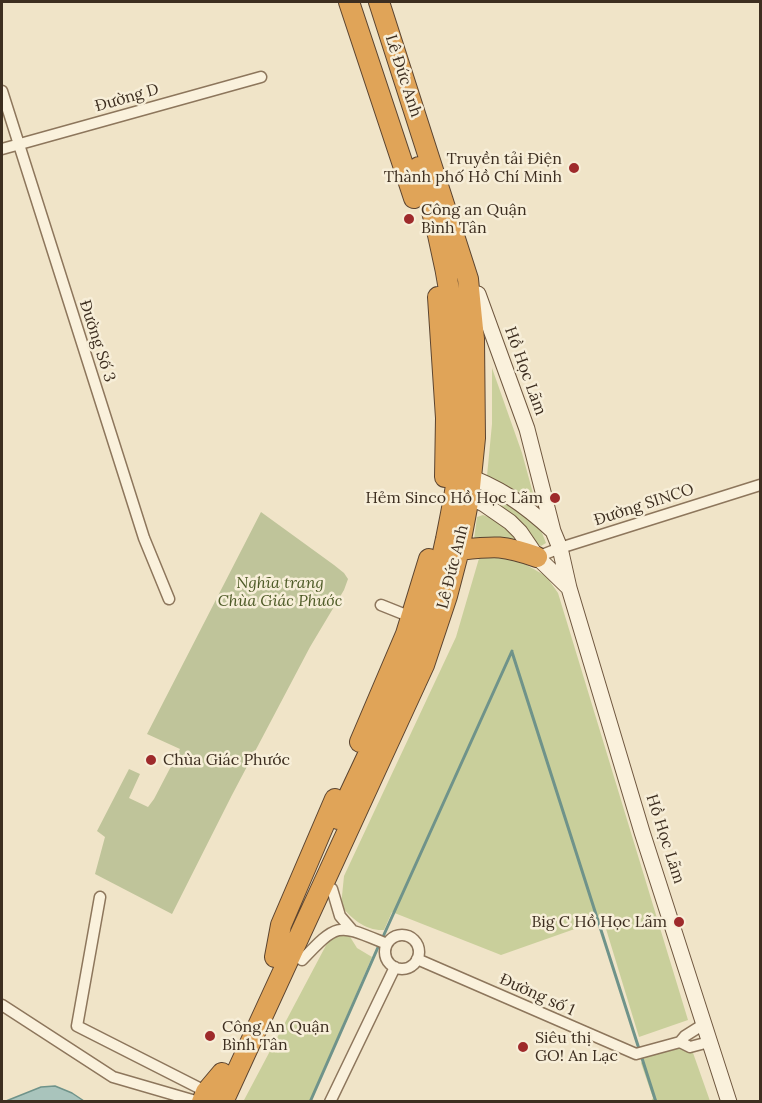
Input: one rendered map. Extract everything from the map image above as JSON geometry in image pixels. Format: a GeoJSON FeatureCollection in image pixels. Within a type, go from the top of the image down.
{"type":"FeatureCollection","features":[{"type":"Feature","properties":{"kind":"highway","name":"Lê Đức Anh"},"geometry":{"type":"LineString","coordinates":[[210,1099],[395,697],[421,630],[463,484],[446,418],[437,291],[417,206],[349,2]]}},
{"type":"Feature","properties":{"kind":"highway","name":"Lê Đức Anh"},"geometry":{"type":"LineString","coordinates":[[237,1101],[448,632],[466,549],[459,385],[455,328],[449,292],[425,187],[365,2]]}},
{"type":"Feature","properties":{"kind":"highway","name":"Lê Đức Anh"},"geometry":{"type":"LineString","coordinates":[[379,2],[473,287]]}},
{"type":"Feature","properties":{"kind":"highway","name":"Lê Đức Anh"},"geometry":{"type":"LineString","coordinates":[[275,957],[281,925],[351,765],[411,617],[428,565],[463,484],[486,438],[470,256],[389,2]]}},
{"type":"Feature","properties":{"kind":"highway"},"geometry":{"type":"LineString","coordinates":[[466,549],[504,547],[537,557]]}},
{"type":"Feature","properties":{"kind":"highway","name":"Lê Đức Anh"},"geometry":{"type":"LineString","coordinates":[[210,1099],[424,665],[447,596],[466,549]]}},
{"type":"Feature","properties":{"kind":"main road","name":"Hồ Học Lãm"},"geometry":{"type":"LineString","coordinates":[[473,287],[527,429],[569,588],[642,832],[729,1101]]}},
{"type":"Feature","properties":{"kind":"main road","name":"Hồ Học Lãm"},"geometry":{"type":"LineString","coordinates":[[463,484],[526,506],[553,531]]}},
{"type":"Feature","properties":{"kind":"main road","name":"Hồ Học Lãm"},"geometry":{"type":"LineString","coordinates":[[463,484],[520,532],[537,557],[569,588]]}},
{"type":"Feature","properties":{"kind":"street","name":"Đường D"},"geometry":{"type":"LineString","coordinates":[[2,149],[261,77]]}},
{"type":"Feature","properties":{"kind":"street","name":"Đường Số 3"},"geometry":{"type":"LineString","coordinates":[[2,91],[144,538],[169,599]]}},
{"type":"Feature","properties":{"kind":"street","name":"Đường SINCO"},"geometry":{"type":"LineString","coordinates":[[537,557],[760,485]]}},
{"type":"Feature","properties":{"kind":"street"},"geometry":{"type":"LineString","coordinates":[[381,605],[411,617]]}},
{"type":"Feature","properties":{"kind":"street"},"geometry":{"type":"LineString","coordinates":[[332,890],[340,916],[352,930]]}},
{"type":"Feature","properties":{"kind":"street"},"geometry":{"type":"LineString","coordinates":[[100,897],[77,1026],[210,1099]]}},
{"type":"Feature","properties":{"kind":"street"},"geometry":{"type":"LineString","coordinates":[[302,960],[326,934],[335,930],[352,930],[387,945]]}},
{"type":"Feature","properties":{"kind":"street"},"geometry":{"type":"LineString","coordinates":[[406,936],[412,938],[418,948],[417,959],[410,967],[400,969],[387,960],[385,950],[395,937],[406,936]]}},
{"type":"Feature","properties":{"kind":"street","name":"Đường số 1"},"geometry":{"type":"LineString","coordinates":[[417,959],[636,1054],[680,1042],[704,1024]]}},
{"type":"Feature","properties":{"kind":"street"},"geometry":{"type":"LineString","coordinates":[[330,1101],[395,967]]}},
{"type":"Feature","properties":{"kind":"street"},"geometry":{"type":"LineString","coordinates":[[2,1005],[113,1077],[210,1099]]}},
{"type":"Feature","properties":{"kind":"street","name":"Đường số 1"},"geometry":{"type":"LineString","coordinates":[[680,1042],[690,1047],[709,1042]]}},
{"type":"Feature","properties":{"kind":"green space"},"geometry":{"type":"Polygon","coordinates":[[[492,368],[522,453],[537,508],[487,476],[492,424],[492,368]]]}},
{"type":"Feature","properties":{"kind":"green space"},"geometry":{"type":"Polygon","coordinates":[[[489,492],[538,523],[546,543],[541,546],[536,543],[488,498],[489,492]]]}},
{"type":"Feature","properties":{"kind":"green space","name":"Nghĩa trang Chùa Giác Phước"},"geometry":{"type":"Polygon","coordinates":[[[261,512],[334,565],[348,579],[232,795],[172,914],[95,874],[105,837],[97,831],[129,769],[140,774],[129,798],[148,807],[180,749],[147,734],[261,512]]]}},
{"type":"Feature","properties":{"kind":"green space"},"geometry":{"type":"Polygon","coordinates":[[[483,515],[505,527],[521,546],[480,538],[474,539],[477,517],[483,515]]]}},
{"type":"Feature","properties":{"kind":"green space"},"geometry":{"type":"Polygon","coordinates":[[[480,555],[514,558],[546,576],[558,593],[688,1020],[639,1037],[603,919],[501,955],[392,912],[384,930],[377,930],[355,920],[341,906],[344,876],[456,637],[480,555]]]}},
{"type":"Feature","properties":{"kind":"green space"},"geometry":{"type":"Polygon","coordinates":[[[347,932],[357,948],[372,957],[310,1101],[243,1102],[332,934],[347,932]]]}},
{"type":"Feature","properties":{"kind":"green space"},"geometry":{"type":"Polygon","coordinates":[[[681,1045],[692,1050],[710,1101],[651,1101],[653,1098],[641,1063],[647,1054],[681,1045]]]}},
{"type":"Feature","properties":{"kind":"water"},"geometry":{"type":"Polygon","coordinates":[[[55,1086],[84,1101],[6,1101],[41,1087],[55,1086]]]}},
{"type":"Feature","properties":{"kind":"waterway"},"geometry":{"type":"LineString","coordinates":[[382,939],[512,651]]}},
{"type":"Feature","properties":{"kind":"waterway"},"geometry":{"type":"LineString","coordinates":[[512,652],[656,1102]]}},
{"type":"Feature","properties":{"kind":"waterway"},"geometry":{"type":"LineString","coordinates":[[310,1102],[379,945]]}},
{"type":"Feature","properties":{"kind":"place","name":"Truyền tải Điện Thành phố Hồ Chí Minh"},"geometry":{"type":"Point","coordinates":[574,168]}},
{"type":"Feature","properties":{"kind":"place","name":"Công an Quận Bình Tân"},"geometry":{"type":"Point","coordinates":[409,219]}},
{"type":"Feature","properties":{"kind":"place","name":"Hẻm Sinco Hồ Học Lãm"},"geometry":{"type":"Point","coordinates":[555,498]}},
{"type":"Feature","properties":{"kind":"place","name":"Chùa Giác Phước"},"geometry":{"type":"Point","coordinates":[151,760]}},
{"type":"Feature","properties":{"kind":"place","name":"Big C Hồ Học Lãm"},"geometry":{"type":"Point","coordinates":[679,922]}},
{"type":"Feature","properties":{"kind":"place","name":"Công An Quận Bình Tân"},"geometry":{"type":"Point","coordinates":[210,1036]}},
{"type":"Feature","properties":{"kind":"place","name":"Siêu thị GO! An Lạc"},"geometry":{"type":"Point","coordinates":[523,1047]}}]}
